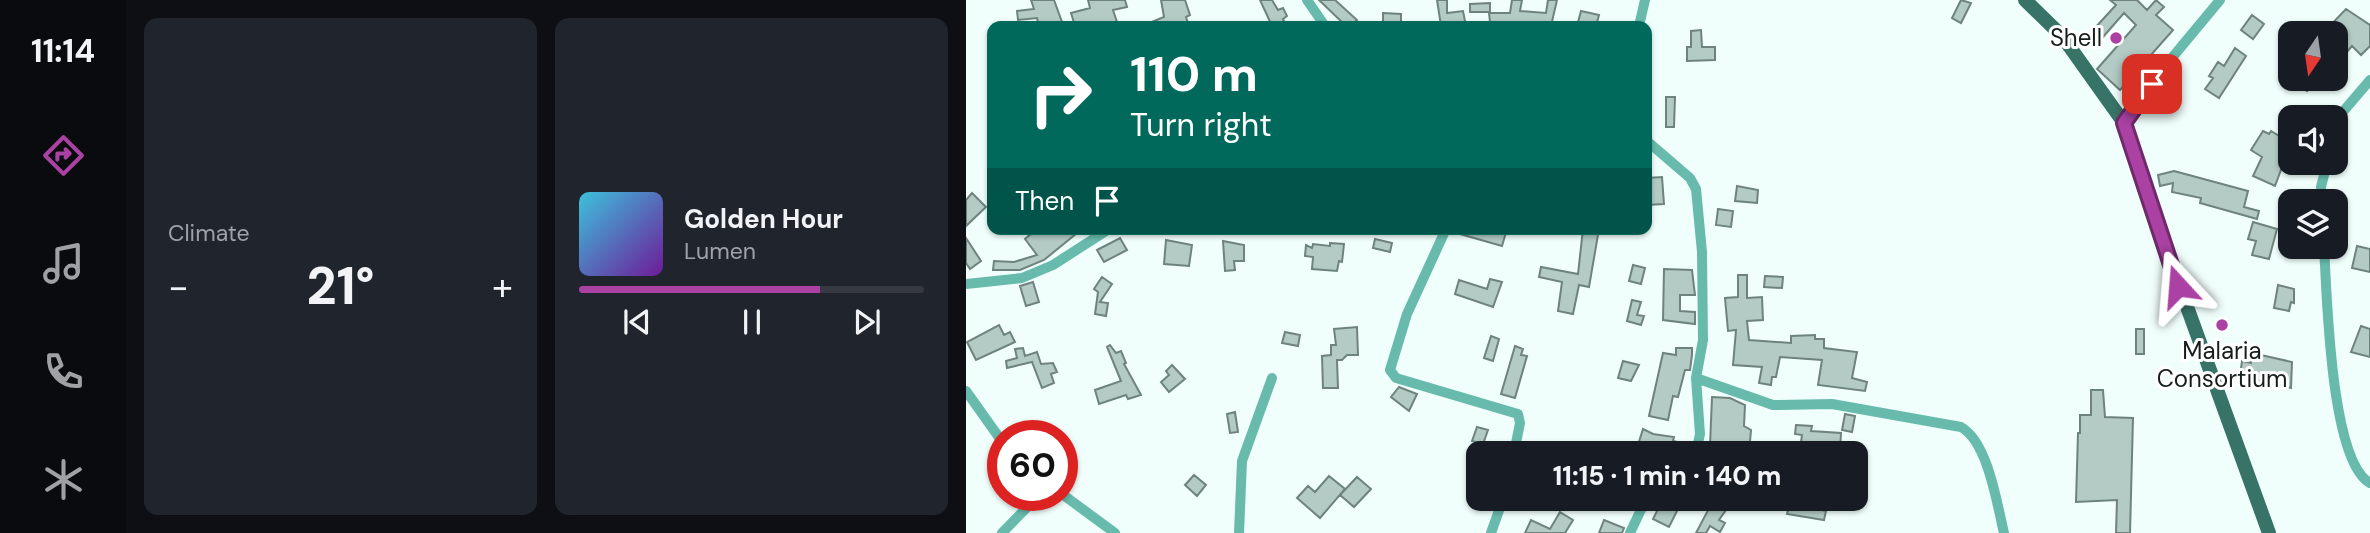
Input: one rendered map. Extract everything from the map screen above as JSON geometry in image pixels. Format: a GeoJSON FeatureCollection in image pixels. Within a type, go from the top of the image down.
{"type":"FeatureCollection","features":[{"type":"Feature","properties":{"kind":"main road"},"geometry":{"type":"LineString","coordinates":[[2025,0],[2062,36],[2124,123],[2144,188],[2269,533]]}},
{"type":"Feature","properties":{"kind":"street"},"geometry":{"type":"LineString","coordinates":[[1307,0],[1322,21]]}},
{"type":"Feature","properties":{"kind":"street"},"geometry":{"type":"LineString","coordinates":[[1640,21],[1645,0]]}},
{"type":"Feature","properties":{"kind":"street"},"geometry":{"type":"LineString","coordinates":[[2124,123],[2220,0]]}},
{"type":"Feature","properties":{"kind":"street"},"geometry":{"type":"LineString","coordinates":[[2348,106],[2370,80]]}},
{"type":"Feature","properties":{"kind":"street"},"geometry":{"type":"LineString","coordinates":[[1652,145],[1690,178],[1696,189],[1702,252],[1703,340],[1696,378],[1699,441]]}},
{"type":"Feature","properties":{"kind":"street"},"geometry":{"type":"LineString","coordinates":[[966,284],[1021,278],[1053,265],[1099,235]]}},
{"type":"Feature","properties":{"kind":"street"},"geometry":{"type":"LineString","coordinates":[[1443,235],[1407,314],[1390,370],[1396,378],[1518,414],[1520,423],[1516,441]]}},
{"type":"Feature","properties":{"kind":"street"},"geometry":{"type":"LineString","coordinates":[[2325,259],[2336,403],[2350,459],[2361,478],[2370,483]]}},
{"type":"Feature","properties":{"kind":"street"},"geometry":{"type":"LineString","coordinates":[[1239,533],[1242,461],[1272,378]]}},
{"type":"Feature","properties":{"kind":"street"},"geometry":{"type":"LineString","coordinates":[[1696,378],[1773,405],[1832,404],[1961,427],[1970,432],[1980,447],[2004,533]]}},
{"type":"Feature","properties":{"kind":"street"},"geometry":{"type":"LineString","coordinates":[[966,391],[987,421]]}},
{"type":"Feature","properties":{"kind":"street"},"geometry":{"type":"LineString","coordinates":[[1078,506],[1115,533]]}},
{"type":"Feature","properties":{"kind":"street"},"geometry":{"type":"LineString","coordinates":[[1002,533],[1024,511]]}},
{"type":"Feature","properties":{"kind":"street"},"geometry":{"type":"LineString","coordinates":[[1491,533],[1499,511]]}},
{"type":"Feature","properties":{"kind":"street"},"geometry":{"type":"LineString","coordinates":[[1630,533],[1640,511]]}},
{"type":"Feature","properties":{"kind":"building"},"geometry":{"type":"Polygon","coordinates":[[[1031,0],[1054,0],[1062,21],[1038,21],[1037,18],[1018,20],[1017,11],[1034,9],[1031,0]]]}},
{"type":"Feature","properties":{"kind":"building"},"geometry":{"type":"Polygon","coordinates":[[[1088,0],[1125,0],[1127,7],[1113,10],[1117,21],[1073,21],[1071,13],[1090,8],[1088,0]]]}},
{"type":"Feature","properties":{"kind":"building"},"geometry":{"type":"Polygon","coordinates":[[[1161,0],[1185,0],[1190,15],[1186,17],[1187,21],[1154,21],[1164,17],[1161,0]]]}},
{"type":"Feature","properties":{"kind":"building"},"geometry":{"type":"Polygon","coordinates":[[[1260,0],[1272,0],[1278,10],[1283,8],[1287,16],[1284,21],[1270,21],[1260,0]]]}},
{"type":"Feature","properties":{"kind":"building"},"geometry":{"type":"Polygon","coordinates":[[[1319,0],[1335,0],[1357,20],[1341,21],[1319,0]]]}},
{"type":"Feature","properties":{"kind":"building"},"geometry":{"type":"Polygon","coordinates":[[[1437,0],[1447,0],[1447,13],[1463,11],[1465,21],[1440,21],[1437,0]]]}},
{"type":"Feature","properties":{"kind":"building"},"geometry":{"type":"Polygon","coordinates":[[[1512,0],[1522,0],[1520,11],[1546,13],[1548,0],[1557,0],[1552,21],[1490,21],[1489,13],[1510,13],[1512,0]]]}},
{"type":"Feature","properties":{"kind":"building"},"geometry":{"type":"Polygon","coordinates":[[[1961,0],[1971,3],[1961,23],[1952,18],[1961,0]]]}},
{"type":"Feature","properties":{"kind":"building"},"geometry":{"type":"Polygon","coordinates":[[[2110,0],[2137,0],[2147,10],[2156,0],[2164,7],[2156,15],[2173,30],[2120,90],[2097,69],[2136,25],[2124,13],[2103,37],[2094,29],[2116,5],[2110,0]]]}},
{"type":"Feature","properties":{"kind":"building"},"geometry":{"type":"Polygon","coordinates":[[[1490,3],[1490,12],[1470,12],[1470,4],[1490,3]]]}},
{"type":"Feature","properties":{"kind":"building"},"geometry":{"type":"Polygon","coordinates":[[[2346,9],[2370,25],[2370,46],[2361,55],[2352,46],[2348,51],[2348,21],[2334,21],[2346,9]]]}},
{"type":"Feature","properties":{"kind":"building"},"geometry":{"type":"Polygon","coordinates":[[[1581,11],[1599,15],[1597,21],[1578,21],[1581,11]]]}},
{"type":"Feature","properties":{"kind":"building"},"geometry":{"type":"Polygon","coordinates":[[[1383,13],[1401,14],[1401,21],[1383,21],[1383,13]]]}},
{"type":"Feature","properties":{"kind":"building"},"geometry":{"type":"Polygon","coordinates":[[[2252,15],[2264,24],[2253,39],[2241,30],[2252,15]]]}},
{"type":"Feature","properties":{"kind":"building"},"geometry":{"type":"Polygon","coordinates":[[[1701,30],[1702,47],[1715,47],[1715,60],[1687,61],[1687,47],[1691,47],[1691,31],[1701,30]]]}},
{"type":"Feature","properties":{"kind":"building"},"geometry":{"type":"Polygon","coordinates":[[[2235,48],[2246,56],[2219,98],[2205,89],[2213,78],[2209,76],[2218,62],[2224,66],[2235,48]]]}},
{"type":"Feature","properties":{"kind":"building"},"geometry":{"type":"Polygon","coordinates":[[[1666,97],[1675,97],[1674,127],[1666,127],[1666,97]]]}},
{"type":"Feature","properties":{"kind":"building"},"geometry":{"type":"Polygon","coordinates":[[[2263,131],[2269,134],[2271,131],[2278,135],[2279,175],[2275,186],[2253,176],[2262,157],[2251,150],[2263,131]]]}},
{"type":"Feature","properties":{"kind":"building"},"geometry":{"type":"Polygon","coordinates":[[[2174,171],[2248,191],[2244,207],[2259,211],[2257,219],[2200,203],[2201,198],[2172,192],[2173,183],[2160,186],[2158,175],[2174,171]]]}},
{"type":"Feature","properties":{"kind":"building"},"geometry":{"type":"Polygon","coordinates":[[[1662,177],[1664,204],[1652,205],[1652,178],[1662,177]]]}},
{"type":"Feature","properties":{"kind":"building"},"geometry":{"type":"Polygon","coordinates":[[[1737,186],[1758,190],[1757,203],[1735,201],[1737,186]]]}},
{"type":"Feature","properties":{"kind":"building"},"geometry":{"type":"Polygon","coordinates":[[[972,193],[986,207],[966,226],[966,200],[972,193]]]}},
{"type":"Feature","properties":{"kind":"building"},"geometry":{"type":"Polygon","coordinates":[[[1718,209],[1733,211],[1731,227],[1716,225],[1718,209]]]}},
{"type":"Feature","properties":{"kind":"building"},"geometry":{"type":"Polygon","coordinates":[[[2253,222],[2277,229],[2269,259],[2252,255],[2256,241],[2248,239],[2253,222]]]}},
{"type":"Feature","properties":{"kind":"building"},"geometry":{"type":"Polygon","coordinates":[[[1030,235],[1075,235],[1044,260],[1020,270],[993,270],[994,261],[1014,262],[1037,255],[1025,239],[1030,235]]]}},
{"type":"Feature","properties":{"kind":"building"},"geometry":{"type":"Polygon","coordinates":[[[1464,235],[1505,235],[1502,246],[1464,235]]]}},
{"type":"Feature","properties":{"kind":"building"},"geometry":{"type":"Polygon","coordinates":[[[1582,235],[1598,235],[1589,287],[1579,285],[1573,314],[1558,311],[1562,282],[1539,277],[1541,267],[1578,274],[1582,235]]]}},
{"type":"Feature","properties":{"kind":"building"},"geometry":{"type":"Polygon","coordinates":[[[966,238],[981,261],[970,269],[966,263],[966,238]]]}},
{"type":"Feature","properties":{"kind":"building"},"geometry":{"type":"Polygon","coordinates":[[[1120,238],[1127,250],[1104,262],[1097,250],[1120,238]]]}},
{"type":"Feature","properties":{"kind":"building"},"geometry":{"type":"Polygon","coordinates":[[[1375,239],[1392,243],[1390,252],[1373,248],[1375,239]]]}},
{"type":"Feature","properties":{"kind":"building"},"geometry":{"type":"Polygon","coordinates":[[[1166,240],[1192,245],[1189,266],[1164,264],[1166,240]]]}},
{"type":"Feature","properties":{"kind":"building"},"geometry":{"type":"Polygon","coordinates":[[[1223,241],[1244,245],[1244,261],[1234,261],[1235,270],[1225,271],[1223,241]]]}},
{"type":"Feature","properties":{"kind":"building"},"geometry":{"type":"Polygon","coordinates":[[[1330,243],[1344,244],[1342,262],[1339,261],[1337,271],[1312,269],[1313,257],[1305,256],[1306,245],[1312,248],[1313,244],[1330,246],[1330,243]]]}},
{"type":"Feature","properties":{"kind":"building"},"geometry":{"type":"Polygon","coordinates":[[[2357,246],[2370,249],[2370,272],[2352,268],[2357,246]]]}},
{"type":"Feature","properties":{"kind":"building"},"geometry":{"type":"Polygon","coordinates":[[[1633,265],[1645,268],[1641,284],[1629,281],[1633,265]]]}},
{"type":"Feature","properties":{"kind":"building"},"geometry":{"type":"Polygon","coordinates":[[[1664,269],[1692,270],[1695,295],[1680,295],[1680,311],[1695,312],[1695,324],[1663,320],[1664,269]]]}},
{"type":"Feature","properties":{"kind":"building"},"geometry":{"type":"Polygon","coordinates":[[[1738,275],[1747,275],[1747,298],[1762,297],[1763,320],[1747,321],[1749,340],[1791,343],[1791,336],[1815,335],[1815,339],[1824,339],[1824,348],[1857,352],[1852,378],[1867,382],[1865,391],[1818,385],[1822,360],[1780,357],[1776,377],[1772,377],[1771,385],[1759,383],[1762,367],[1733,365],[1736,330],[1728,331],[1725,298],[1738,297],[1738,275]]]}},
{"type":"Feature","properties":{"kind":"building"},"geometry":{"type":"Polygon","coordinates":[[[1765,276],[1783,277],[1782,288],[1764,287],[1765,276]]]}},
{"type":"Feature","properties":{"kind":"building"},"geometry":{"type":"Polygon","coordinates":[[[1102,277],[1112,284],[1100,302],[1108,303],[1106,316],[1095,314],[1098,292],[1094,289],[1102,277]]]}},
{"type":"Feature","properties":{"kind":"building"},"geometry":{"type":"Polygon","coordinates":[[[1490,279],[1502,282],[1493,307],[1455,294],[1459,280],[1487,289],[1490,279]]]}},
{"type":"Feature","properties":{"kind":"building"},"geometry":{"type":"Polygon","coordinates":[[[1033,282],[1039,302],[1026,306],[1020,286],[1033,282]]]}},
{"type":"Feature","properties":{"kind":"building"},"geometry":{"type":"Polygon","coordinates":[[[2278,285],[2294,289],[2294,303],[2291,302],[2289,311],[2274,308],[2278,285]]]}},
{"type":"Feature","properties":{"kind":"building"},"geometry":{"type":"Polygon","coordinates":[[[1632,300],[1641,302],[1637,315],[1644,316],[1641,325],[1627,321],[1632,300]]]}},
{"type":"Feature","properties":{"kind":"building"},"geometry":{"type":"Polygon","coordinates":[[[999,325],[1004,335],[1010,332],[1015,342],[976,360],[967,342],[999,325]]]}},
{"type":"Feature","properties":{"kind":"building"},"geometry":{"type":"Polygon","coordinates":[[[2361,326],[2370,329],[2370,357],[2351,352],[2361,326]]]}},
{"type":"Feature","properties":{"kind":"building"},"geometry":{"type":"Polygon","coordinates":[[[1357,327],[1358,355],[1347,355],[1342,360],[1337,360],[1338,388],[1323,388],[1322,356],[1331,355],[1331,345],[1336,345],[1334,329],[1357,327]]]}},
{"type":"Feature","properties":{"kind":"building"},"geometry":{"type":"Polygon","coordinates":[[[2136,329],[2144,329],[2144,354],[2136,354],[2136,329]]]}},
{"type":"Feature","properties":{"kind":"building"},"geometry":{"type":"Polygon","coordinates":[[[1285,332],[1300,335],[1298,346],[1282,343],[1285,332]]]}},
{"type":"Feature","properties":{"kind":"building"},"geometry":{"type":"Polygon","coordinates":[[[1491,336],[1499,339],[1493,361],[1484,358],[1491,336]]]}},
{"type":"Feature","properties":{"kind":"building"},"geometry":{"type":"Polygon","coordinates":[[[1110,345],[1116,353],[1121,351],[1126,363],[1124,364],[1141,395],[1128,399],[1126,395],[1099,404],[1095,390],[1121,381],[1107,347],[1110,345]]]}},
{"type":"Feature","properties":{"kind":"building"},"geometry":{"type":"Polygon","coordinates":[[[1515,346],[1523,349],[1521,355],[1527,356],[1515,398],[1501,394],[1515,346]]]}},
{"type":"Feature","properties":{"kind":"building"},"geometry":{"type":"Polygon","coordinates":[[[1023,348],[1025,356],[1037,352],[1041,364],[1053,363],[1057,372],[1051,374],[1054,383],[1042,388],[1032,362],[1007,368],[1006,361],[1017,358],[1015,349],[1023,348]]]}},
{"type":"Feature","properties":{"kind":"building"},"geometry":{"type":"Polygon","coordinates":[[[1676,348],[1692,348],[1690,370],[1685,370],[1678,397],[1673,396],[1668,420],[1649,416],[1663,353],[1676,355],[1676,348]]]}},
{"type":"Feature","properties":{"kind":"building"},"geometry":{"type":"Polygon","coordinates":[[[2252,353],[2292,362],[2291,388],[2240,376],[2242,361],[2251,363],[2252,353]]]}},
{"type":"Feature","properties":{"kind":"building"},"geometry":{"type":"Polygon","coordinates":[[[1623,361],[1639,365],[1631,381],[1618,378],[1623,361]]]}},
{"type":"Feature","properties":{"kind":"building"},"geometry":{"type":"Polygon","coordinates":[[[1172,365],[1185,379],[1169,392],[1161,382],[1169,375],[1166,371],[1172,365]]]}},
{"type":"Feature","properties":{"kind":"building"},"geometry":{"type":"Polygon","coordinates":[[[1399,387],[1417,394],[1409,411],[1391,397],[1399,387]]]}},
{"type":"Feature","properties":{"kind":"building"},"geometry":{"type":"Polygon","coordinates":[[[2091,390],[2103,390],[2105,417],[2133,418],[2130,533],[2116,533],[2117,500],[2076,502],[2080,415],[2091,415],[2091,390]]]}},
{"type":"Feature","properties":{"kind":"building"},"geometry":{"type":"Polygon","coordinates":[[[1712,397],[1730,398],[1745,405],[1744,426],[1751,430],[1750,441],[1710,441],[1712,397]]]}},
{"type":"Feature","properties":{"kind":"building"},"geometry":{"type":"Polygon","coordinates":[[[1235,412],[1238,432],[1230,433],[1227,414],[1235,412]]]}},
{"type":"Feature","properties":{"kind":"building"},"geometry":{"type":"Polygon","coordinates":[[[1845,414],[1855,416],[1852,432],[1842,430],[1845,414]]]}},
{"type":"Feature","properties":{"kind":"building"},"geometry":{"type":"Polygon","coordinates":[[[1796,425],[1812,426],[1811,431],[1841,433],[1841,441],[1801,441],[1802,435],[1795,434],[1796,425]]]}},
{"type":"Feature","properties":{"kind":"building"},"geometry":{"type":"Polygon","coordinates":[[[1477,427],[1488,430],[1484,441],[1472,441],[1477,427]]]}},
{"type":"Feature","properties":{"kind":"building"},"geometry":{"type":"Polygon","coordinates":[[[1643,429],[1653,434],[1674,437],[1673,441],[1639,441],[1643,429]]]}},
{"type":"Feature","properties":{"kind":"building"},"geometry":{"type":"Polygon","coordinates":[[[1194,475],[1206,485],[1197,496],[1185,485],[1194,475]]]}},
{"type":"Feature","properties":{"kind":"building"},"geometry":{"type":"Polygon","coordinates":[[[1329,476],[1345,489],[1320,518],[1297,498],[1308,486],[1315,492],[1329,476]]]}},
{"type":"Feature","properties":{"kind":"building"},"geometry":{"type":"Polygon","coordinates":[[[1357,477],[1371,489],[1354,507],[1340,495],[1357,477]]]}},
{"type":"Feature","properties":{"kind":"building"},"geometry":{"type":"Polygon","coordinates":[[[1657,511],[1677,511],[1669,527],[1653,519],[1657,511]]]}},
{"type":"Feature","properties":{"kind":"building"},"geometry":{"type":"Polygon","coordinates":[[[1708,511],[1725,511],[1719,520],[1725,523],[1720,532],[1710,526],[1706,533],[1696,533],[1708,511]]]}},
{"type":"Feature","properties":{"kind":"building"},"geometry":{"type":"Polygon","coordinates":[[[1788,511],[1826,511],[1824,520],[1787,514],[1788,511]]]}},
{"type":"Feature","properties":{"kind":"building"},"geometry":{"type":"Polygon","coordinates":[[[1560,512],[1573,520],[1565,533],[1525,533],[1531,520],[1550,529],[1560,512]]]}},
{"type":"Feature","properties":{"kind":"building"},"geometry":{"type":"Polygon","coordinates":[[[1604,520],[1624,528],[1622,533],[1599,533],[1604,520]]]}},
{"type":"Feature","properties":{"kind":"place","name":"Shell"},"geometry":{"type":"Point","coordinates":[2116,38]}},
{"type":"Feature","properties":{"kind":"place","name":"Malaria Consortium"},"geometry":{"type":"Point","coordinates":[2222,325]}},
{"type":"Feature","properties":{"kind":"route"},"geometry":{"type":"LineString","coordinates":[[2152,84],[2124,123],[2178,286]]}}]}
